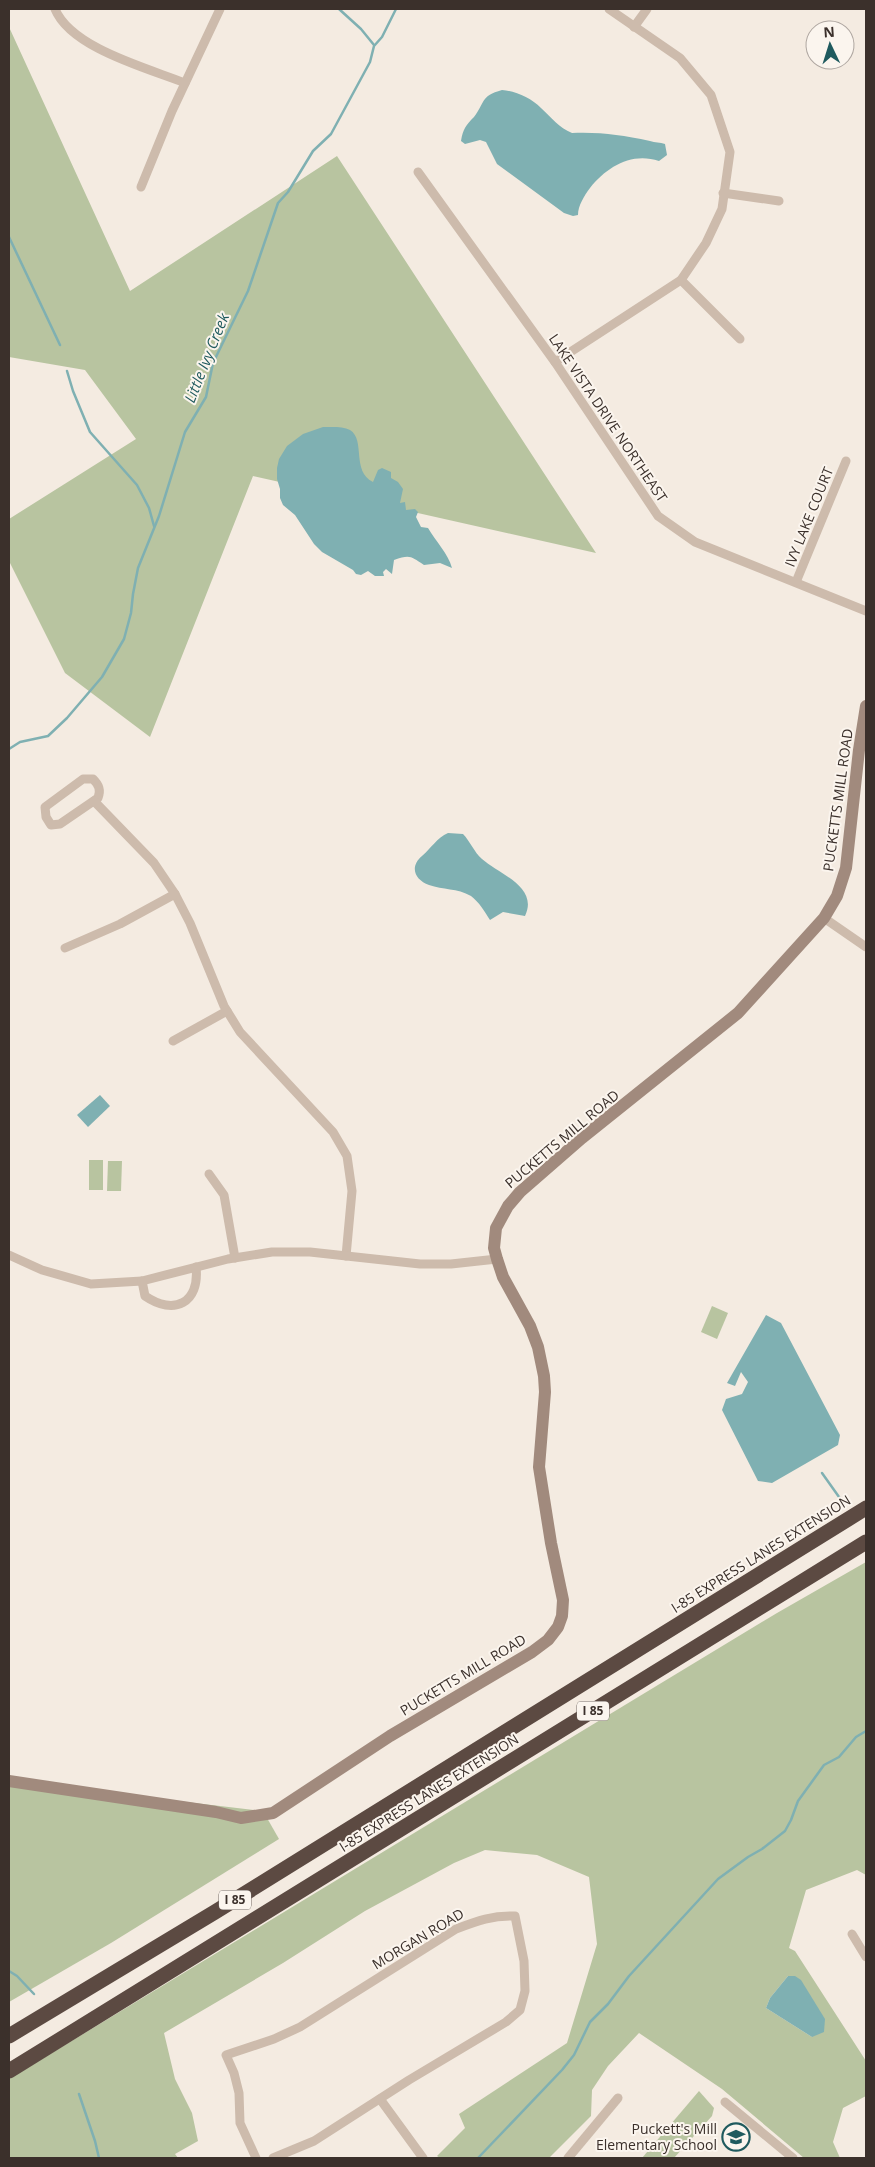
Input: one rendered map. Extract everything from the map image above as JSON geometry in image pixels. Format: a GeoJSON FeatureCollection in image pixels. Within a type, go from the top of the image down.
{"type":"FeatureCollection","features":[{"type":"Feature","properties":{"kind":"highway","name":"I-85 EXPRESS LANES EXTENSION"},"geometry":{"type":"LineString","coordinates":[[9,2036],[215,1912],[866,1508]]}},
{"type":"Feature","properties":{"kind":"highway","name":"I-85 EXPRESS LANES EXTENSION"},"geometry":{"type":"LineString","coordinates":[[9,2071],[866,1542]]}},
{"type":"Feature","properties":{"kind":"street"},"geometry":{"type":"LineString","coordinates":[[55,9],[75,34],[94,48],[184,83]]}},
{"type":"Feature","properties":{"kind":"street"},"geometry":{"type":"LineString","coordinates":[[141,187],[184,83],[220,9]]}},
{"type":"Feature","properties":{"kind":"street"},"geometry":{"type":"LineString","coordinates":[[555,362],[681,280],[706,243],[722,209],[730,152],[710,95],[680,58],[610,9]]}},
{"type":"Feature","properties":{"kind":"street"},"geometry":{"type":"LineString","coordinates":[[634,27],[647,9]]}},
{"type":"Feature","properties":{"kind":"street","name":"LAKE VISTA DRIVE NORTHEAST"},"geometry":{"type":"LineString","coordinates":[[418,172],[555,362],[658,516],[695,542],[866,611]]}},
{"type":"Feature","properties":{"kind":"street"},"geometry":{"type":"LineString","coordinates":[[724,193],[779,201]]}},
{"type":"Feature","properties":{"kind":"street"},"geometry":{"type":"LineString","coordinates":[[681,280],[740,339]]}},
{"type":"Feature","properties":{"kind":"street","name":"IVY LAKE COURT"},"geometry":{"type":"LineString","coordinates":[[796,582],[846,461]]}},
{"type":"Feature","properties":{"kind":"street","name":"PUCKETTS MILL ROAD"},"geometry":{"type":"LineString","coordinates":[[9,1781],[216,1812],[241,1818],[273,1813],[390,1736],[532,1652],[548,1640],[558,1627],[562,1616],[563,1600],[550,1543],[539,1467],[545,1392],[544,1376],[538,1348],[530,1326],[503,1277],[497,1259],[494,1248],[496,1228],[508,1206],[520,1192],[582,1138],[738,1013],[824,918],[837,896],[846,868],[866,706]]}},
{"type":"Feature","properties":{"kind":"street"},"geometry":{"type":"LineString","coordinates":[[83,779],[93,779],[98,784],[100,791],[98,798],[94,801],[60,824],[51,825],[46,818],[45,808],[83,779]]}},
{"type":"Feature","properties":{"kind":"street"},"geometry":{"type":"LineString","coordinates":[[94,801],[154,863],[175,894],[190,923],[227,1011],[240,1032],[333,1132],[347,1156],[352,1191],[346,1256]]}},
{"type":"Feature","properties":{"kind":"street"},"geometry":{"type":"LineString","coordinates":[[65,948],[120,924],[175,894]]}},
{"type":"Feature","properties":{"kind":"street"},"geometry":{"type":"LineString","coordinates":[[824,918],[866,947]]}},
{"type":"Feature","properties":{"kind":"street"},"geometry":{"type":"LineString","coordinates":[[173,1041],[227,1011]]}},
{"type":"Feature","properties":{"kind":"street"},"geometry":{"type":"LineString","coordinates":[[209,1174],[224,1195],[234,1258]]}},
{"type":"Feature","properties":{"kind":"street"},"geometry":{"type":"LineString","coordinates":[[9,1255],[42,1270],[92,1284],[142,1281],[234,1258],[272,1252],[310,1252],[420,1264],[451,1264],[497,1259]]}},
{"type":"Feature","properties":{"kind":"street"},"geometry":{"type":"LineString","coordinates":[[142,1281],[145,1296],[158,1305],[171,1307],[182,1304],[192,1294],[197,1282],[196,1267]]}},
{"type":"Feature","properties":{"kind":"street","name":"MORGAN ROAD"},"geometry":{"type":"LineString","coordinates":[[256,2158],[240,2123],[239,2093],[234,2073],[226,2055],[274,2039],[300,2026],[456,1929],[483,1918],[499,1915],[515,1916],[524,1961],[524,1990],[520,2010],[506,2022],[314,2141],[273,2158]]}},
{"type":"Feature","properties":{"kind":"street"},"geometry":{"type":"LineString","coordinates":[[852,1934],[866,1957]]}},
{"type":"Feature","properties":{"kind":"street"},"geometry":{"type":"LineString","coordinates":[[568,2158],[618,2098]]}},
{"type":"Feature","properties":{"kind":"street"},"geometry":{"type":"LineString","coordinates":[[380,2099],[423,2158]]}},
{"type":"Feature","properties":{"kind":"street"},"geometry":{"type":"LineString","coordinates":[[725,2102],[792,2158]]}},
{"type":"Feature","properties":{"kind":"green space"},"geometry":{"type":"Polygon","coordinates":[[[9,27],[130,291],[337,156],[596,553],[253,476],[150,737],[65,673],[9,561],[9,519],[136,439],[85,370],[9,357],[9,27]]]}},
{"type":"Feature","properties":{"kind":"green space"},"geometry":{"type":"Polygon","coordinates":[[[89,1160],[103,1160],[103,1190],[89,1190],[89,1160]]]}},
{"type":"Feature","properties":{"kind":"green space"},"geometry":{"type":"Polygon","coordinates":[[[108,1161],[122,1161],[121,1191],[107,1191],[108,1161]]]}},
{"type":"Feature","properties":{"kind":"green space"},"geometry":{"type":"Polygon","coordinates":[[[712,1306],[728,1313],[717,1339],[701,1332],[712,1306]]]}},
{"type":"Feature","properties":{"kind":"green space"},"geometry":{"type":"Polygon","coordinates":[[[866,1562],[866,1875],[857,1870],[806,1890],[789,1948],[795,1951],[866,2061],[866,2096],[843,2108],[833,2142],[840,2158],[804,2158],[722,2089],[639,2033],[608,2066],[592,2090],[591,2116],[549,2158],[440,2158],[437,2156],[465,2128],[459,2114],[567,2043],[597,1944],[589,1877],[537,1855],[485,1850],[454,1863],[365,1911],[283,1963],[164,2033],[175,2079],[192,2113],[198,2141],[175,2154],[178,2158],[9,2158],[9,2079],[777,1613],[866,1562]],[[788,1976],[770,1998],[766,2008],[812,2037],[788,1976]]]}},
{"type":"Feature","properties":{"kind":"green space"},"geometry":{"type":"Polygon","coordinates":[[[9,1781],[263,1811],[279,1839],[111,1943],[9,2002],[9,1781]]]}},
{"type":"Feature","properties":{"kind":"green space"},"geometry":{"type":"Polygon","coordinates":[[[699,2091],[714,2108],[712,2116],[674,2158],[642,2158],[699,2091]]]}},
{"type":"Feature","properties":{"kind":"water"},"geometry":{"type":"Polygon","coordinates":[[[502,90],[518,93],[528,98],[559,125],[572,133],[611,134],[663,143],[665,144],[667,155],[659,161],[639,158],[620,163],[597,180],[588,191],[580,205],[578,215],[573,216],[564,213],[497,164],[486,142],[480,140],[465,144],[461,141],[465,128],[486,97],[502,90]]]}},
{"type":"Feature","properties":{"kind":"water"},"geometry":{"type":"Polygon","coordinates":[[[323,427],[344,428],[350,430],[355,435],[362,471],[373,482],[378,470],[382,468],[391,472],[391,478],[398,482],[403,489],[400,503],[405,502],[406,510],[415,509],[418,512],[416,517],[421,527],[428,528],[445,552],[452,568],[440,563],[424,565],[413,558],[404,557],[394,560],[392,574],[386,569],[383,572],[384,576],[375,576],[368,571],[361,575],[356,574],[353,570],[322,552],[314,544],[295,515],[283,505],[280,498],[277,468],[279,459],[287,446],[303,434],[323,427]]]}},
{"type":"Feature","properties":{"kind":"water"},"geometry":{"type":"Polygon","coordinates":[[[448,833],[463,834],[482,859],[522,889],[527,897],[528,906],[525,916],[503,912],[490,920],[471,896],[429,885],[417,877],[415,869],[418,860],[437,840],[448,833]]]}},
{"type":"Feature","properties":{"kind":"water"},"geometry":{"type":"Polygon","coordinates":[[[100,1095],[110,1106],[88,1127],[77,1115],[100,1095]]]}},
{"type":"Feature","properties":{"kind":"water"},"geometry":{"type":"Polygon","coordinates":[[[766,1315],[781,1323],[840,1435],[838,1445],[772,1483],[758,1481],[722,1410],[726,1399],[742,1394],[748,1382],[741,1372],[735,1386],[727,1383],[766,1315]]]}},
{"type":"Feature","properties":{"kind":"water"},"geometry":{"type":"Polygon","coordinates":[[[788,1976],[795,1976],[801,1980],[825,2019],[824,2032],[812,2037],[766,2008],[770,1998],[788,1976]]]}},
{"type":"Feature","properties":{"kind":"waterway"},"geometry":{"type":"LineString","coordinates":[[339,9],[361,29],[374,45]]}},
{"type":"Feature","properties":{"kind":"waterway","name":"Little Ivy Creek"},"geometry":{"type":"LineString","coordinates":[[9,749],[20,742],[48,736],[67,718],[102,677],[124,639],[131,613],[138,568],[159,516],[185,432],[206,397],[213,363],[248,291],[278,203],[288,192],[313,151],[331,134],[370,62],[374,46],[382,37],[396,9]]}},
{"type":"Feature","properties":{"kind":"waterway"},"geometry":{"type":"LineString","coordinates":[[9,237],[60,345]]}},
{"type":"Feature","properties":{"kind":"waterway"},"geometry":{"type":"LineString","coordinates":[[67,371],[90,432],[137,485],[149,508],[154,526]]}},
{"type":"Feature","properties":{"kind":"waterway"},"geometry":{"type":"LineString","coordinates":[[822,1473],[844,1504]]}},
{"type":"Feature","properties":{"kind":"waterway"},"geometry":{"type":"LineString","coordinates":[[478,2158],[562,2070],[574,2055],[590,2022],[608,2004],[629,1976],[718,1879],[785,1831],[798,1801],[824,1765],[839,1757],[856,1737],[866,1731]]}},
{"type":"Feature","properties":{"kind":"waterway","name":"Little Ivy Creek"},"geometry":{"type":"LineString","coordinates":[[9,1971],[17,1976],[34,1994]]}},
{"type":"Feature","properties":{"kind":"waterway","name":"Little Ivy Creek"},"geometry":{"type":"LineString","coordinates":[[79,2094],[99,2158]]}},
{"type":"Feature","properties":{"kind":"place","name":"Puckett's Mill Elementary School"},"geometry":{"type":"Point","coordinates":[736,2137]}}]}
